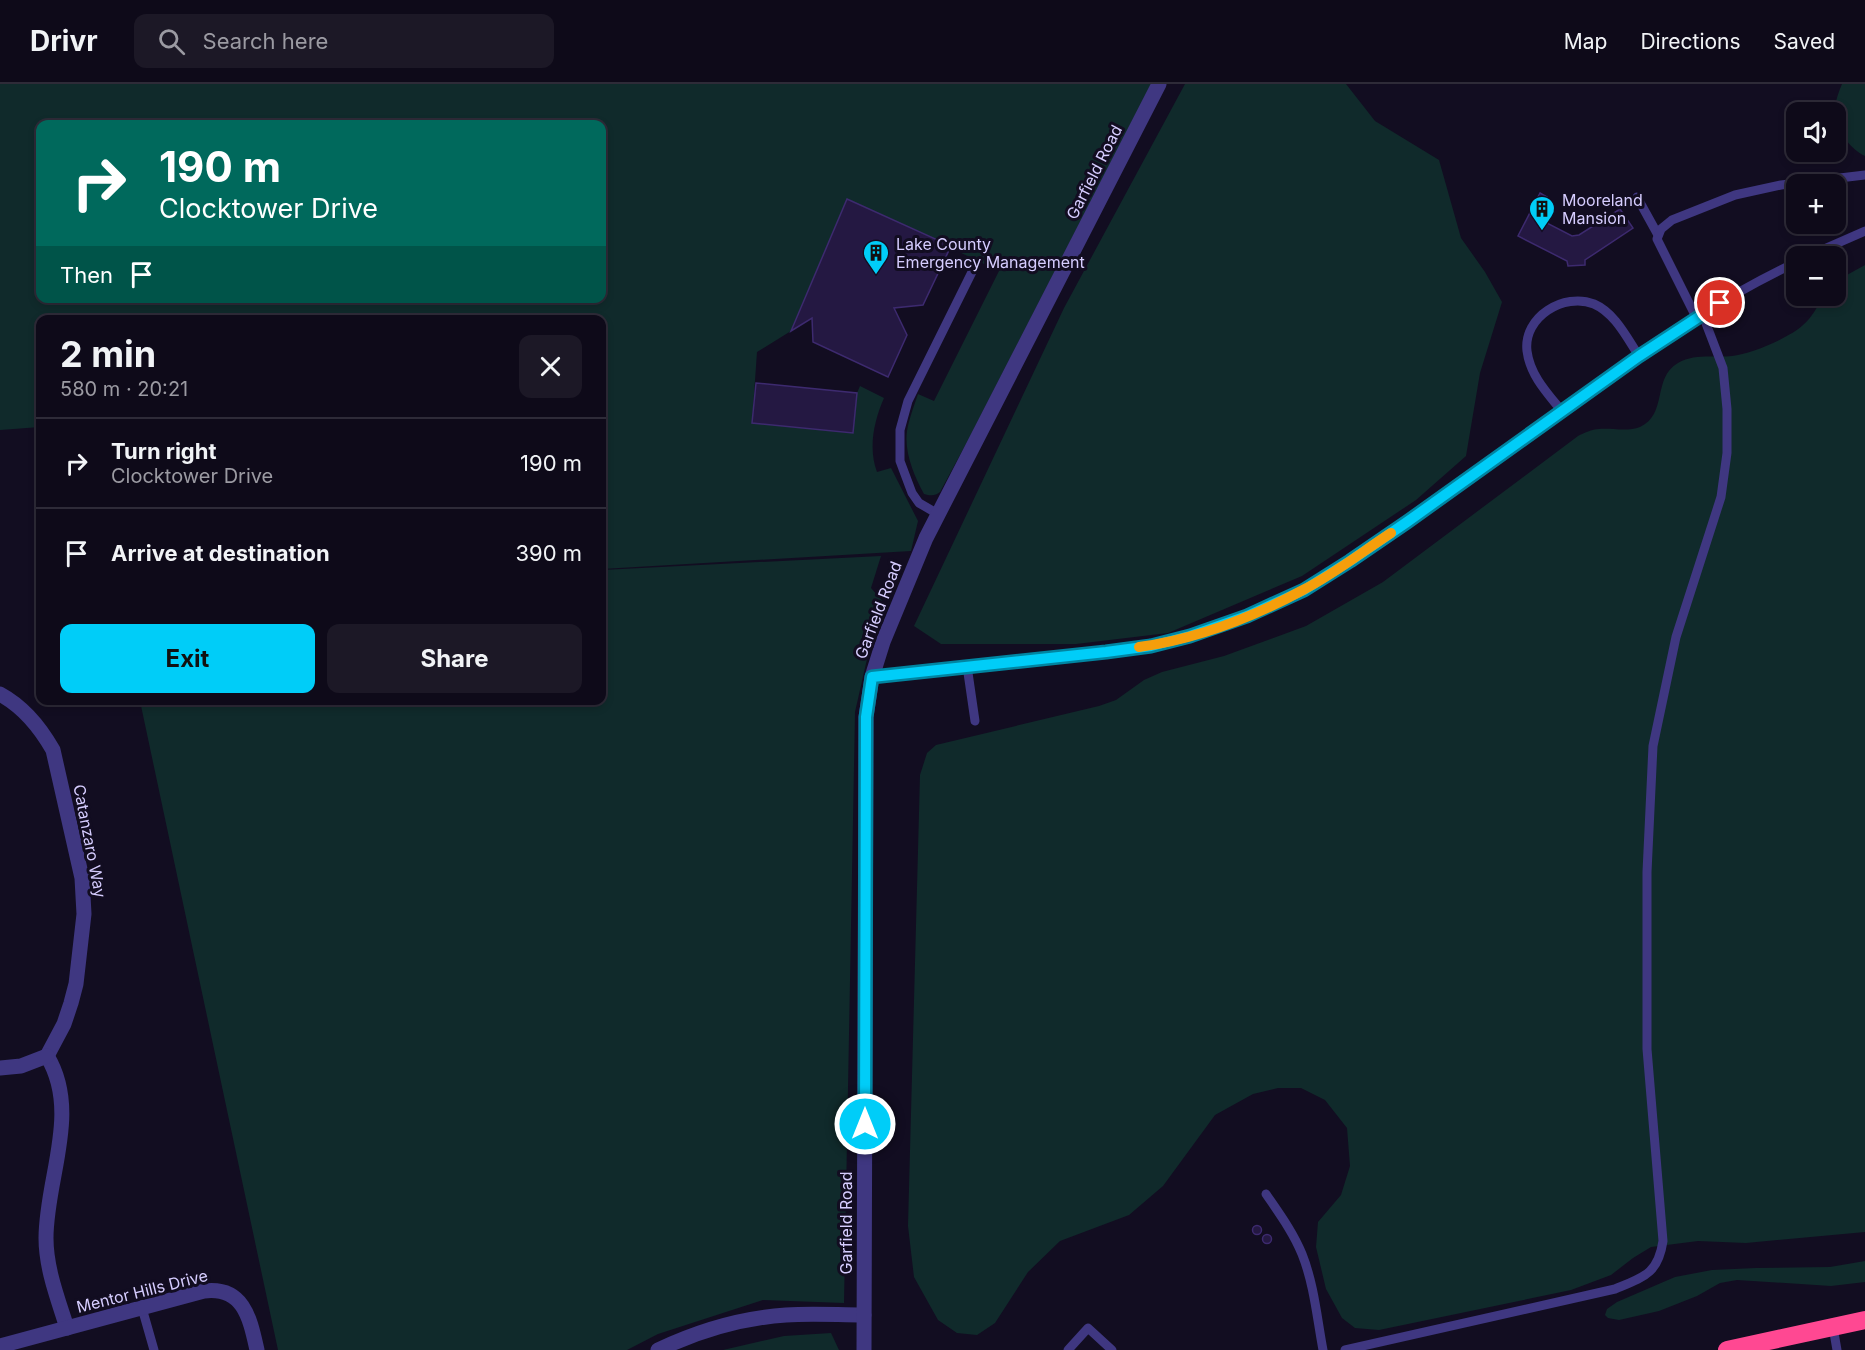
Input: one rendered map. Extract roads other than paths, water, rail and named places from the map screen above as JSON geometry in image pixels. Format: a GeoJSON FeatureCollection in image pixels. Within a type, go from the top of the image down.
{"type":"FeatureCollection","features":[{"type":"Feature","properties":{"kind":"highway"},"geometry":{"type":"LineString","coordinates":[[1727,1350],[1865,1320]]}},
{"type":"Feature","properties":{"kind":"street","name":"Garfield Road"},"geometry":{"type":"LineString","coordinates":[[864,1350],[866,717],[872,677],[919,553],[1159,84]]}},
{"type":"Feature","properties":{"kind":"street","name":"Catanzaro Way"},"geometry":{"type":"LineString","coordinates":[[0,694],[20,708],[34,722],[53,750],[83,891],[84,924],[76,984],[64,1024],[47,1056]]}},
{"type":"Feature","properties":{"kind":"street"},"geometry":{"type":"LineString","coordinates":[[0,1068],[21,1066],[47,1056],[57,1075],[62,1106],[59,1141],[48,1204],[46,1249],[53,1286],[67,1328]]}},
{"type":"Feature","properties":{"kind":"street","name":"Mentor Hills Drive"},"geometry":{"type":"LineString","coordinates":[[0,1346],[214,1290],[224,1292],[241,1303],[246,1310],[256,1350]]}},
{"type":"Feature","properties":{"kind":"street"},"geometry":{"type":"LineString","coordinates":[[658,1350],[714,1328],[764,1317],[864,1315]]}},
{"type":"Feature","properties":{"kind":"lane"},"geometry":{"type":"LineString","coordinates":[[1345,1350],[1615,1289],[1639,1279],[1653,1269],[1661,1257],[1663,1241],[1647,1049],[1647,872],[1653,746],[1676,637],[1722,497],[1727,453],[1727,409],[1723,368],[1699,315],[1657,239],[1661,229],[1672,220],[1735,195],[1781,185],[1865,175]]}},
{"type":"Feature","properties":{"kind":"lane"},"geometry":{"type":"LineString","coordinates":[[1637,197],[1658,235]]}},
{"type":"Feature","properties":{"kind":"lane"},"geometry":{"type":"LineString","coordinates":[[1831,246],[1865,231]]}},
{"type":"Feature","properties":{"kind":"lane"},"geometry":{"type":"LineString","coordinates":[[872,677],[1151,646],[1190,636],[1247,616],[1304,590],[1350,561],[1561,410],[1699,315],[1786,267]]}},
{"type":"Feature","properties":{"kind":"lane"},"geometry":{"type":"LineString","coordinates":[[938,514],[919,503],[912,493],[900,461],[900,430],[908,400],[972,272]]}},
{"type":"Feature","properties":{"kind":"lane"},"geometry":{"type":"LineString","coordinates":[[1561,410],[1546,393],[1534,373],[1527,350],[1535,321],[1544,313],[1559,304],[1576,301],[1594,304],[1613,318],[1639,356]]}},
{"type":"Feature","properties":{"kind":"lane"},"geometry":{"type":"LineString","coordinates":[[967,666],[975,722]]}},
{"type":"Feature","properties":{"kind":"lane"},"geometry":{"type":"LineString","coordinates":[[1266,1194],[1289,1227],[1302,1255],[1311,1286],[1323,1350]]}},
{"type":"Feature","properties":{"kind":"lane"},"geometry":{"type":"LineString","coordinates":[[142,1308],[154,1350]]}},
{"type":"Feature","properties":{"kind":"lane"},"geometry":{"type":"LineString","coordinates":[[1833,1327],[1837,1350]]}},
{"type":"Feature","properties":{"kind":"lane"},"geometry":{"type":"LineString","coordinates":[[1068,1350],[1088,1328],[1112,1350]]}},
{"type":"Feature","properties":{"kind":"place","name":"Mooreland Mansion"},"geometry":{"type":"Point","coordinates":[1542,232]}},
{"type":"Feature","properties":{"kind":"place","name":"Lake County Emergency Management"},"geometry":{"type":"Point","coordinates":[876,276]}}]}
